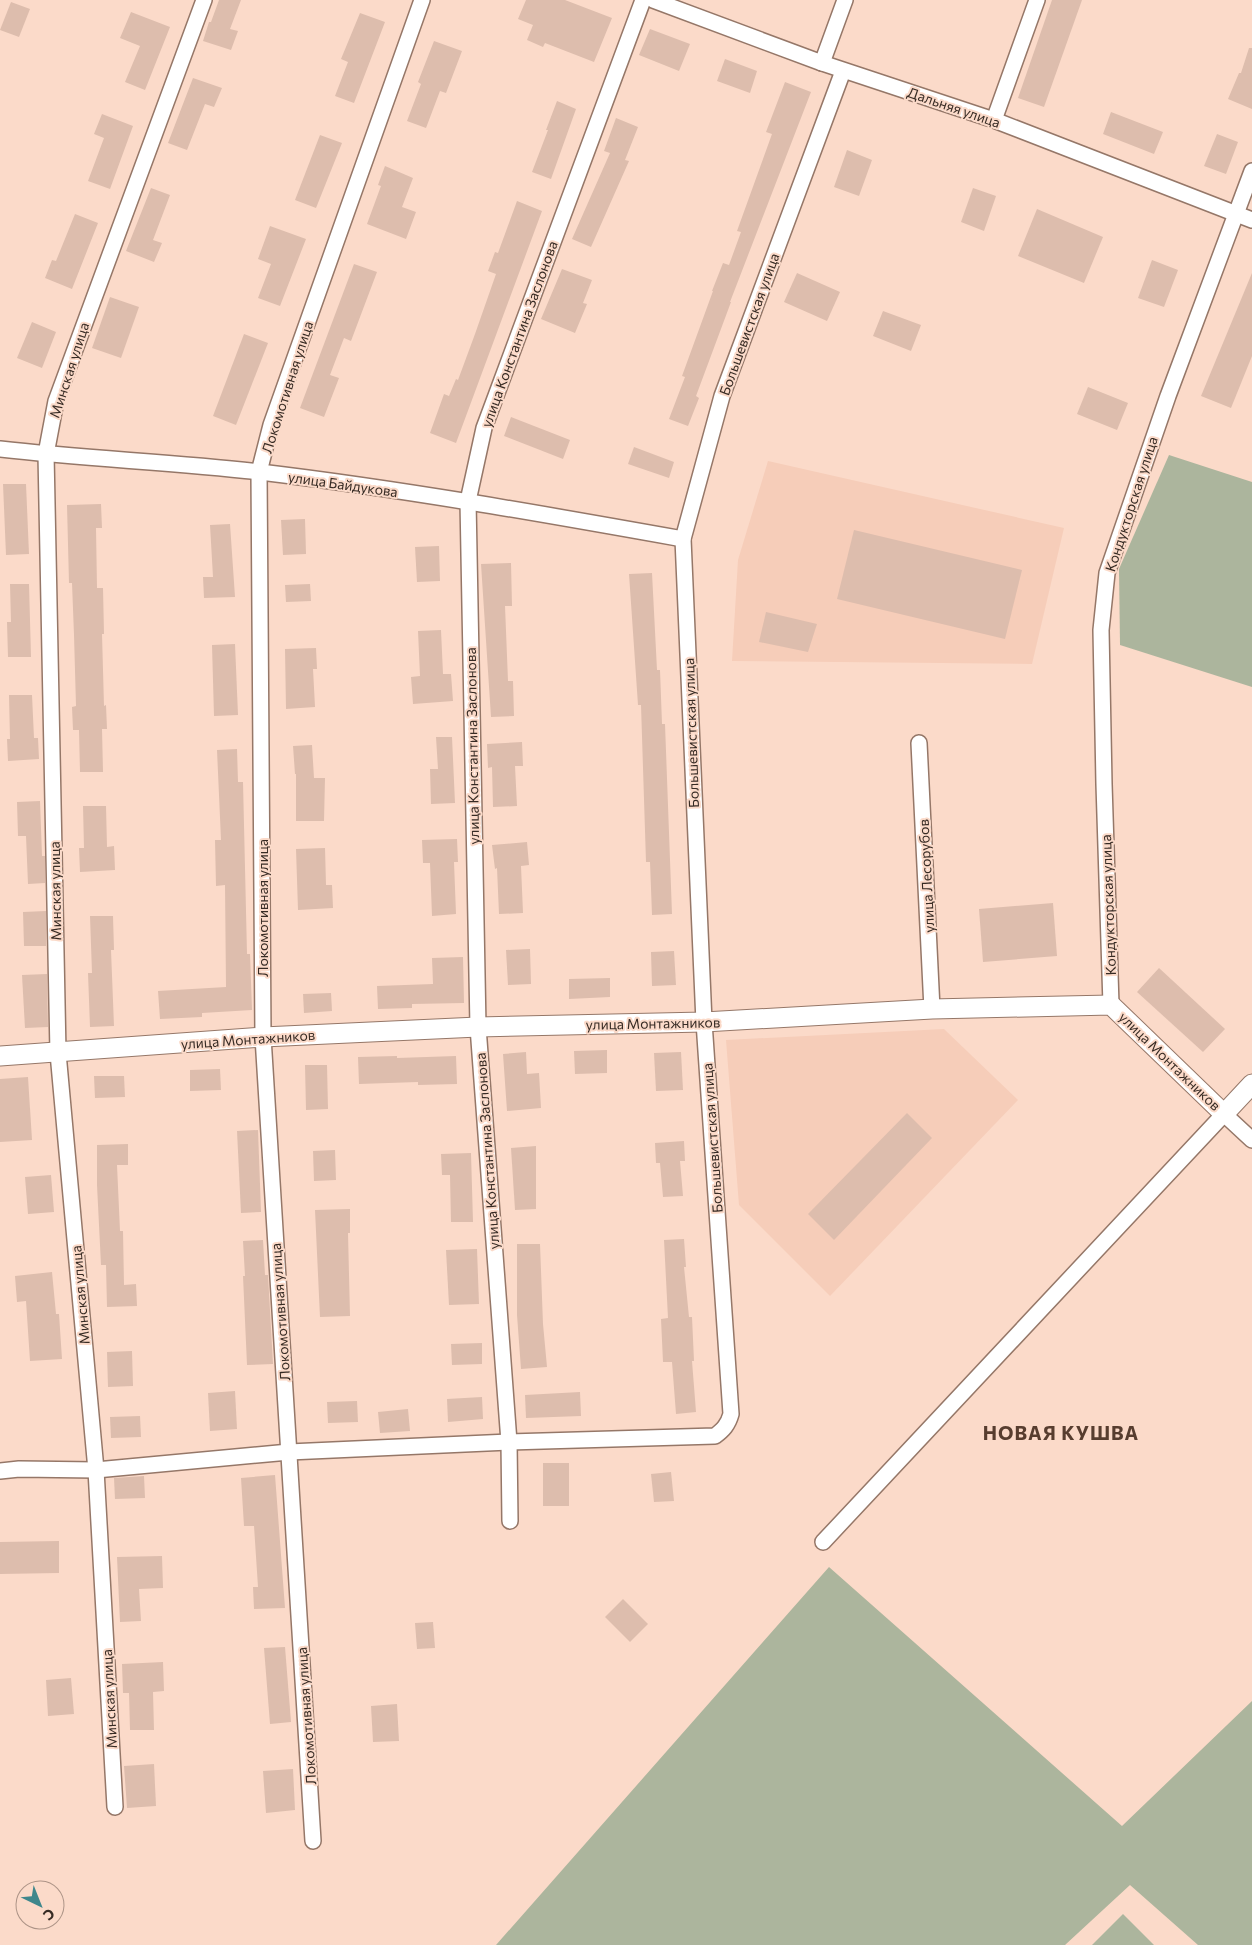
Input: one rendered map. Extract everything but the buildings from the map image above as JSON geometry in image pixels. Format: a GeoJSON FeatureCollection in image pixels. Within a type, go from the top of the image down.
{"type":"FeatureCollection","features":[{"type":"Feature","properties":{"kind":"street","name":"Минская улица"},"geometry":{"type":"LineString","coordinates":[[115,1807],[96,1470],[58,1053],[46,454],[56,401],[204,0]]}},
{"type":"Feature","properties":{"kind":"street","name":"Локомотивная улица"},"geometry":{"type":"LineString","coordinates":[[314,1841],[263,1037],[259,472],[272,425],[422,0]]}},
{"type":"Feature","properties":{"kind":"street","name":"улица Константина Заслонова"},"geometry":{"type":"LineString","coordinates":[[510,1521],[509,1442],[478,1027],[468,501],[484,428],[643,0]]}},
{"type":"Feature","properties":{"kind":"street","name":"Дальняя улица"},"geometry":{"type":"LineString","coordinates":[[653,0],[822,64],[994,120],[1252,220]]}},
{"type":"Feature","properties":{"kind":"street"},"geometry":{"type":"LineString","coordinates":[[822,64],[845,0]]}},
{"type":"Feature","properties":{"kind":"street"},"geometry":{"type":"LineString","coordinates":[[994,120],[1037,0]]}},
{"type":"Feature","properties":{"kind":"street","name":"Большевистская улица"},"geometry":{"type":"LineString","coordinates":[[509,1442],[715,1436],[724,1430],[731,1414],[704,1022],[683,539],[722,396],[843,71]]}},
{"type":"Feature","properties":{"kind":"street","name":"Кондукторская улица"},"geometry":{"type":"LineString","coordinates":[[1111,1004],[1101,630],[1107,573],[1168,396],[1252,171]]}},
{"type":"Feature","properties":{"kind":"street","name":"улица Байдукова"},"geometry":{"type":"LineString","coordinates":[[0,449],[259,472],[468,501],[683,539]]}},
{"type":"Feature","properties":{"kind":"street","name":"улица Лесорубов"},"geometry":{"type":"LineString","coordinates":[[919,743],[932,1009]]}},
{"type":"Feature","properties":{"kind":"street","name":"улица Монтажников"},"geometry":{"type":"LineString","coordinates":[[0,1056],[263,1037],[478,1027],[704,1022],[932,1009],[1111,1004],[1252,1140]]}},
{"type":"Feature","properties":{"kind":"street"},"geometry":{"type":"LineString","coordinates":[[823,1542],[1252,1084]]}},
{"type":"Feature","properties":{"kind":"street"},"geometry":{"type":"LineString","coordinates":[[0,1471],[20,1469],[96,1470],[289,1452],[509,1442]]}},
{"type":"Feature","properties":{"kind":"shaded area"},"geometry":{"type":"Polygon","coordinates":[[[768,461],[1064,528],[1032,664],[732,661],[738,560],[768,461]]]}},
{"type":"Feature","properties":{"kind":"shaded area"},"geometry":{"type":"Polygon","coordinates":[[[944,1029],[1018,1100],[830,1296],[739,1205],[726,1040],[944,1029]]]}},
{"type":"Feature","properties":{"kind":"green space"},"geometry":{"type":"Polygon","coordinates":[[[1169,455],[1252,482],[1252,687],[1120,645],[1119,569],[1169,455]]]}},
{"type":"Feature","properties":{"kind":"green space"},"geometry":{"type":"Polygon","coordinates":[[[829,1567],[1122,1826],[1252,1701],[1252,1945],[1198,1945],[1130,1885],[1065,1945],[496,1945],[829,1567]]]}},
{"type":"Feature","properties":{"kind":"green space"},"geometry":{"type":"Polygon","coordinates":[[[1123,1914],[1154,1945],[1092,1945],[1123,1914]]]}},
{"type":"Feature","properties":{"kind":"district","name":"НОВАЯ КУШВА"},"geometry":{"type":"Point","coordinates":[1061,1432]}}]}
